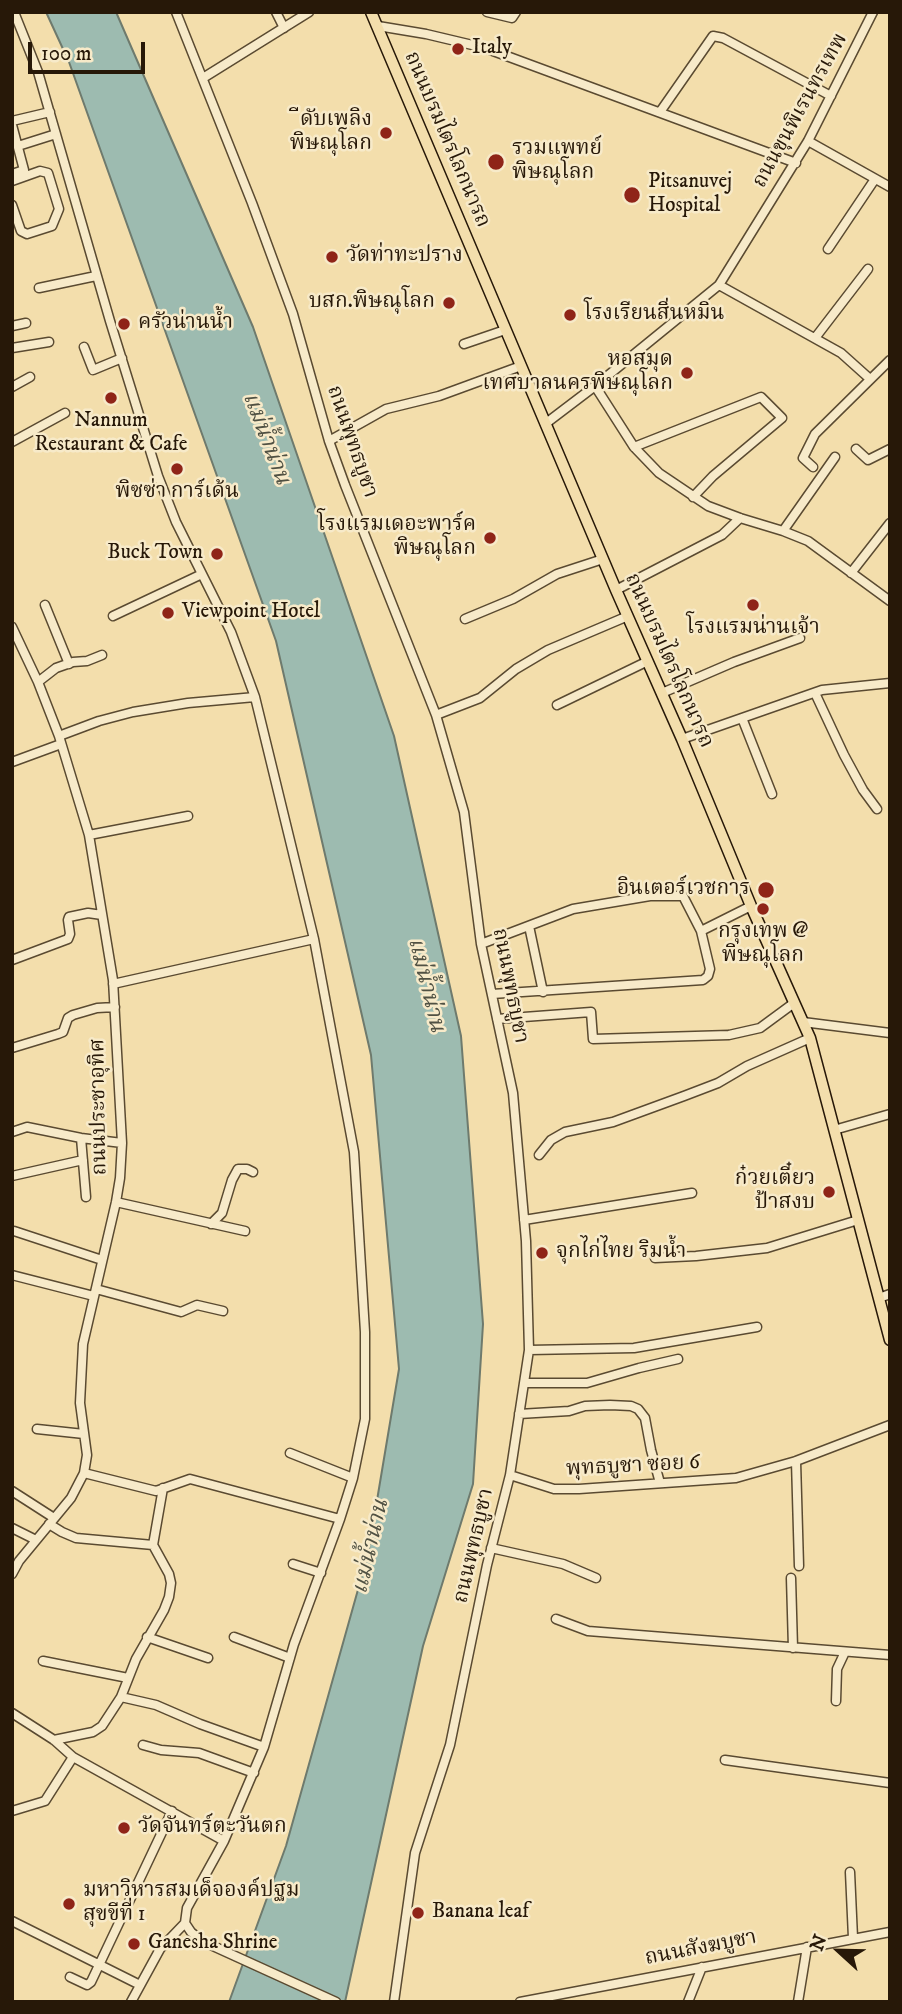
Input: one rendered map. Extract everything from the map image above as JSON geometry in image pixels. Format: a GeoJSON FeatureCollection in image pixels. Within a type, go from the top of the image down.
{"type":"FeatureCollection","features":[{"type":"Feature","properties":{"kind":"main road","name":"ถนนบรมไตรโลกนารถ"},"geometry":{"type":"LineString","coordinates":[[371,12],[615,590],[810,1038],[859,1220],[885,1296],[890,1340]]}},
{"type":"Feature","properties":{"kind":"street"},"geometry":{"type":"LineString","coordinates":[[14,12],[38,72],[96,276],[159,477],[176,522],[230,632],[255,697],[314,939],[354,1152],[365,1332],[365,1419],[352,1478],[290,1658],[264,1747],[224,1840],[187,1908],[185,1923],[160,1949],[131,2002]]}},
{"type":"Feature","properties":{"kind":"street","name":"ถนนพุทธบูชา"},"geometry":{"type":"LineString","coordinates":[[176,12],[293,314],[329,441],[436,715],[464,812],[481,944],[513,1093],[524,1220],[529,1350],[510,1475],[491,1548],[450,1745],[415,1853],[394,2002]]}},
{"type":"Feature","properties":{"kind":"street"},"geometry":{"type":"LineString","coordinates":[[276,12],[284,28]]}},
{"type":"Feature","properties":{"kind":"street"},"geometry":{"type":"LineString","coordinates":[[203,78],[309,12]]}},
{"type":"Feature","properties":{"kind":"street"},"geometry":{"type":"LineString","coordinates":[[487,12],[512,18],[516,12]]}},
{"type":"Feature","properties":{"kind":"street","name":"ถนนขุนพิเรนทรเทพ"},"geometry":{"type":"LineString","coordinates":[[545,424],[719,285],[796,163],[873,12]]}},
{"type":"Feature","properties":{"kind":"street"},"geometry":{"type":"LineString","coordinates":[[378,26],[485,48],[796,163]]}},
{"type":"Feature","properties":{"kind":"street"},"geometry":{"type":"LineString","coordinates":[[660,112],[713,36],[723,38],[831,96]]}},
{"type":"Feature","properties":{"kind":"street"},"geometry":{"type":"LineString","coordinates":[[12,174],[24,170],[12,123],[50,112]]}},
{"type":"Feature","properties":{"kind":"street"},"geometry":{"type":"LineString","coordinates":[[18,146],[56,134]]}},
{"type":"Feature","properties":{"kind":"street"},"geometry":{"type":"LineString","coordinates":[[808,141],[890,187]]}},
{"type":"Feature","properties":{"kind":"street"},"geometry":{"type":"LineString","coordinates":[[12,181],[40,171],[48,173],[59,209],[52,226],[27,234],[21,232],[12,205]]}},
{"type":"Feature","properties":{"kind":"street"},"geometry":{"type":"LineString","coordinates":[[828,249],[875,179]]}},
{"type":"Feature","properties":{"kind":"street"},"geometry":{"type":"LineString","coordinates":[[59,209],[75,204]]}},
{"type":"Feature","properties":{"kind":"street"},"geometry":{"type":"LineString","coordinates":[[815,338],[868,270]]}},
{"type":"Feature","properties":{"kind":"street"},"geometry":{"type":"LineString","coordinates":[[39,288],[96,276]]}},
{"type":"Feature","properties":{"kind":"street"},"geometry":{"type":"LineString","coordinates":[[719,285],[841,353],[870,379]]}},
{"type":"Feature","properties":{"kind":"street"},"geometry":{"type":"LineString","coordinates":[[12,326],[26,323]]}},
{"type":"Feature","properties":{"kind":"street"},"geometry":{"type":"LineString","coordinates":[[464,344],[506,330]]}},
{"type":"Feature","properties":{"kind":"street"},"geometry":{"type":"LineString","coordinates":[[12,348],[48,342]]}},
{"type":"Feature","properties":{"kind":"street"},"geometry":{"type":"LineString","coordinates":[[84,347],[93,370],[122,358]]}},
{"type":"Feature","properties":{"kind":"street"},"geometry":{"type":"LineString","coordinates":[[813,467],[803,458],[813,438],[833,414],[890,360]]}},
{"type":"Feature","properties":{"kind":"street"},"geometry":{"type":"LineString","coordinates":[[329,441],[386,409],[439,396],[521,366]]}},
{"type":"Feature","properties":{"kind":"street"},"geometry":{"type":"LineString","coordinates":[[12,387],[30,377]]}},
{"type":"Feature","properties":{"kind":"street"},"geometry":{"type":"LineString","coordinates":[[595,386],[634,447],[659,473],[708,506],[808,541],[890,601]]}},
{"type":"Feature","properties":{"kind":"street"},"geometry":{"type":"LineString","coordinates":[[634,447],[761,397],[782,418],[713,475],[693,497]]}},
{"type":"Feature","properties":{"kind":"street"},"geometry":{"type":"LineString","coordinates":[[12,442],[65,414]]}},
{"type":"Feature","properties":{"kind":"street"},"geometry":{"type":"LineString","coordinates":[[856,449],[868,460],[890,449]]}},
{"type":"Feature","properties":{"kind":"street"},"geometry":{"type":"LineString","coordinates":[[783,531],[835,457]]}},
{"type":"Feature","properties":{"kind":"street"},"geometry":{"type":"LineString","coordinates":[[615,590],[722,536],[740,518]]}},
{"type":"Feature","properties":{"kind":"street"},"geometry":{"type":"LineString","coordinates":[[851,573],[890,523]]}},
{"type":"Feature","properties":{"kind":"street"},"geometry":{"type":"LineString","coordinates":[[465,619],[513,599],[557,574],[603,559]]}},
{"type":"Feature","properties":{"kind":"street"},"geometry":{"type":"LineString","coordinates":[[113,616],[202,574]]}},
{"type":"Feature","properties":{"kind":"street"},"geometry":{"type":"LineString","coordinates":[[45,605],[69,664]]}},
{"type":"Feature","properties":{"kind":"street"},"geometry":{"type":"LineString","coordinates":[[436,715],[480,698],[516,669],[548,650],[628,616]]}},
{"type":"Feature","properties":{"kind":"street","name":"ถนนประชาอุทิศ"},"geometry":{"type":"LineString","coordinates":[[14,633],[38,682],[60,740],[89,835],[115,1007],[122,1143],[120,1178],[83,1344],[80,1403],[86,1455],[84,1473]]}},
{"type":"Feature","properties":{"kind":"street"},"geometry":{"type":"LineString","coordinates":[[662,693],[734,662],[800,638]]}},
{"type":"Feature","properties":{"kind":"street"},"geometry":{"type":"LineString","coordinates":[[38,682],[56,668],[102,655]]}},
{"type":"Feature","properties":{"kind":"street"},"geometry":{"type":"LineString","coordinates":[[557,705],[648,662]]}},
{"type":"Feature","properties":{"kind":"street"},"geometry":{"type":"LineString","coordinates":[[682,739],[822,690],[890,683]]}},
{"type":"Feature","properties":{"kind":"street"},"geometry":{"type":"LineString","coordinates":[[815,693],[850,767],[877,809]]}},
{"type":"Feature","properties":{"kind":"street"},"geometry":{"type":"LineString","coordinates":[[12,762],[99,721],[188,703],[255,697]]}},
{"type":"Feature","properties":{"kind":"street"},"geometry":{"type":"LineString","coordinates":[[742,718],[772,794]]}},
{"type":"Feature","properties":{"kind":"street"},"geometry":{"type":"LineString","coordinates":[[89,835],[188,816]]}},
{"type":"Feature","properties":{"kind":"street"},"geometry":{"type":"LineString","coordinates":[[481,944],[573,909],[650,896],[683,896],[701,931],[710,969],[708,976],[702,980],[492,994]]}},
{"type":"Feature","properties":{"kind":"street"},"geometry":{"type":"LineString","coordinates":[[701,931],[751,906]]}},
{"type":"Feature","properties":{"kind":"street"},"geometry":{"type":"LineString","coordinates":[[12,960],[68,939],[69,917],[88,913],[102,915]]}},
{"type":"Feature","properties":{"kind":"street"},"geometry":{"type":"LineString","coordinates":[[529,926],[543,992]]}},
{"type":"Feature","properties":{"kind":"street"},"geometry":{"type":"LineString","coordinates":[[113,984],[314,939]]}},
{"type":"Feature","properties":{"kind":"street"},"geometry":{"type":"LineString","coordinates":[[497,1019],[591,1012],[593,1039],[729,1035],[760,1028],[794,1003]]}},
{"type":"Feature","properties":{"kind":"street"},"geometry":{"type":"LineString","coordinates":[[12,1048],[63,1032],[68,1018],[73,1015],[97,1008],[115,1007]]}},
{"type":"Feature","properties":{"kind":"street"},"geometry":{"type":"LineString","coordinates":[[803,1022],[890,1033]]}},
{"type":"Feature","properties":{"kind":"street"},"geometry":{"type":"LineString","coordinates":[[539,1156],[551,1140],[565,1132],[613,1122],[718,1083],[747,1066],[810,1038]]}},
{"type":"Feature","properties":{"kind":"street"},"geometry":{"type":"LineString","coordinates":[[834,1130],[890,1114]]}},
{"type":"Feature","properties":{"kind":"street"},"geometry":{"type":"LineString","coordinates":[[12,1132],[27,1127],[122,1143]]}},
{"type":"Feature","properties":{"kind":"street"},"geometry":{"type":"LineString","coordinates":[[81,1138],[86,1197]]}},
{"type":"Feature","properties":{"kind":"street"},"geometry":{"type":"LineString","coordinates":[[12,1176],[83,1160]]}},
{"type":"Feature","properties":{"kind":"street"},"geometry":{"type":"LineString","coordinates":[[211,1224],[222,1213],[238,1169],[253,1172]]}},
{"type":"Feature","properties":{"kind":"street"},"geometry":{"type":"LineString","coordinates":[[524,1220],[692,1193]]}},
{"type":"Feature","properties":{"kind":"street"},"geometry":{"type":"LineString","coordinates":[[116,1202],[245,1231]]}},
{"type":"Feature","properties":{"kind":"street"},"geometry":{"type":"LineString","coordinates":[[655,1258],[767,1248],[859,1220]]}},
{"type":"Feature","properties":{"kind":"street"},"geometry":{"type":"LineString","coordinates":[[14,1231],[102,1261]]}},
{"type":"Feature","properties":{"kind":"street"},"geometry":{"type":"LineString","coordinates":[[12,1275],[181,1312],[202,1305],[223,1311]]}},
{"type":"Feature","properties":{"kind":"street"},"geometry":{"type":"LineString","coordinates":[[529,1350],[634,1348],[757,1326]]}},
{"type":"Feature","properties":{"kind":"street"},"geometry":{"type":"LineString","coordinates":[[524,1383],[587,1383],[639,1367],[678,1359]]}},
{"type":"Feature","properties":{"kind":"street"},"geometry":{"type":"LineString","coordinates":[[519,1414],[569,1411],[585,1406],[631,1406],[638,1409],[645,1418],[660,1483]]}},
{"type":"Feature","properties":{"kind":"street","name":"พุทธบูชา ซอย 6"},"geometry":{"type":"LineString","coordinates":[[510,1475],[554,1489],[736,1478],[796,1461],[890,1425]]}},
{"type":"Feature","properties":{"kind":"street"},"geometry":{"type":"LineString","coordinates":[[37,1429],[84,1434]]}},
{"type":"Feature","properties":{"kind":"street"},"geometry":{"type":"LineString","coordinates":[[290,1453],[352,1478]]}},
{"type":"Feature","properties":{"kind":"street"},"geometry":{"type":"LineString","coordinates":[[796,1461],[799,1566]]}},
{"type":"Feature","properties":{"kind":"street"},"geometry":{"type":"LineString","coordinates":[[12,1573],[71,1497],[84,1473],[156,1491],[191,1479],[340,1519]]}},
{"type":"Feature","properties":{"kind":"street"},"geometry":{"type":"LineString","coordinates":[[54,1740],[93,1732],[102,1726],[121,1698],[135,1659],[164,1610],[171,1583],[153,1545],[163,1489]]}},
{"type":"Feature","properties":{"kind":"street"},"geometry":{"type":"LineString","coordinates":[[12,1491],[52,1521],[62,1532],[76,1538],[153,1545]]}},
{"type":"Feature","properties":{"kind":"street"},"geometry":{"type":"LineString","coordinates":[[12,1528],[36,1540]]}},
{"type":"Feature","properties":{"kind":"street"},"geometry":{"type":"LineString","coordinates":[[491,1548],[563,1564],[596,1578]]}},
{"type":"Feature","properties":{"kind":"street"},"geometry":{"type":"LineString","coordinates":[[293,1564],[321,1573]]}},
{"type":"Feature","properties":{"kind":"street"},"geometry":{"type":"LineString","coordinates":[[791,1578],[793,1648]]}},
{"type":"Feature","properties":{"kind":"street"},"geometry":{"type":"LineString","coordinates":[[556,1619],[588,1631],[890,1655]]}},
{"type":"Feature","properties":{"kind":"street"},"geometry":{"type":"LineString","coordinates":[[147,1637],[208,1658]]}},
{"type":"Feature","properties":{"kind":"street"},"geometry":{"type":"LineString","coordinates":[[234,1637],[290,1658]]}},
{"type":"Feature","properties":{"kind":"street"},"geometry":{"type":"LineString","coordinates":[[836,1701],[837,1669],[845,1652]]}},
{"type":"Feature","properties":{"kind":"street"},"geometry":{"type":"LineString","coordinates":[[43,1661],[128,1678]]}},
{"type":"Feature","properties":{"kind":"street"},"geometry":{"type":"LineString","coordinates":[[121,1698],[156,1705],[264,1747]]}},
{"type":"Feature","properties":{"kind":"street"},"geometry":{"type":"LineString","coordinates":[[12,1713],[54,1740],[74,1757],[224,1840]]}},
{"type":"Feature","properties":{"kind":"street"},"geometry":{"type":"LineString","coordinates":[[143,1745],[161,1750],[199,1753],[254,1773]]}},
{"type":"Feature","properties":{"kind":"street"},"geometry":{"type":"LineString","coordinates":[[12,1811],[45,1801],[74,1757]]}},
{"type":"Feature","properties":{"kind":"street"},"geometry":{"type":"LineString","coordinates":[[725,1760],[890,1783]]}},
{"type":"Feature","properties":{"kind":"street"},"geometry":{"type":"LineString","coordinates":[[70,1977],[89,1984],[173,1811]]}},
{"type":"Feature","properties":{"kind":"street"},"geometry":{"type":"LineString","coordinates":[[850,1872],[853,1938]]}},
{"type":"Feature","properties":{"kind":"street"},"geometry":{"type":"LineString","coordinates":[[12,1921],[140,1985]]}},
{"type":"Feature","properties":{"kind":"street"},"geometry":{"type":"LineString","coordinates":[[185,1923],[191,1933],[202,1941],[336,2002]]}},
{"type":"Feature","properties":{"kind":"street","name":"ถนนสังฆบูชา"},"geometry":{"type":"LineString","coordinates":[[520,2002],[890,1931]]}},
{"type":"Feature","properties":{"kind":"street"},"geometry":{"type":"LineString","coordinates":[[798,2002],[807,1947]]}},
{"type":"Feature","properties":{"kind":"street"},"geometry":{"type":"LineString","coordinates":[[688,2002],[702,1967]]}},
{"type":"Feature","properties":{"kind":"water","name":"แม่น้ำน่าน"},"geometry":{"type":"Polygon","coordinates":[[[46,12],[116,12],[253,327],[394,736],[461,1036],[483,1324],[473,1484],[423,1646],[345,2002],[229,2002],[286,1846],[368,1554],[399,1369],[371,1055],[276,641],[69,62],[46,12]]]}},
{"type":"Feature","properties":{"kind":"place","name":"Italy"},"geometry":{"type":"Point","coordinates":[458,49]}},
{"type":"Feature","properties":{"kind":"place","name":"ีดับเพลิง พิษณุโลก"},"geometry":{"type":"Point","coordinates":[386,133]}},
{"type":"Feature","properties":{"kind":"place","name":"รวมแพทย์ พิษณุโลก"},"geometry":{"type":"Point","coordinates":[496,162]}},
{"type":"Feature","properties":{"kind":"place","name":"Pitsanuvej Hospital"},"geometry":{"type":"Point","coordinates":[632,195]}},
{"type":"Feature","properties":{"kind":"place","name":"วัดท่าทะปราง"},"geometry":{"type":"Point","coordinates":[332,257]}},
{"type":"Feature","properties":{"kind":"place","name":"บสก.พิษณุโลก"},"geometry":{"type":"Point","coordinates":[449,303]}},
{"type":"Feature","properties":{"kind":"place","name":"โรงเรียนสิ่นหมิน"},"geometry":{"type":"Point","coordinates":[570,315]}},
{"type":"Feature","properties":{"kind":"place","name":"ครัวน่านน้ำ"},"geometry":{"type":"Point","coordinates":[124,324]}},
{"type":"Feature","properties":{"kind":"place","name":"หอสมุด เทศบาลนครพิษณุโลก"},"geometry":{"type":"Point","coordinates":[687,373]}},
{"type":"Feature","properties":{"kind":"place","name":"Nannum Restaurant & Cafe"},"geometry":{"type":"Point","coordinates":[111,398]}},
{"type":"Feature","properties":{"kind":"place","name":"พิซซ่า การ์เด้น"},"geometry":{"type":"Point","coordinates":[177,469]}},
{"type":"Feature","properties":{"kind":"place","name":"โรงแรมเดอะพาร์ค พิษณุโลก"},"geometry":{"type":"Point","coordinates":[490,538]}},
{"type":"Feature","properties":{"kind":"place","name":"Buck Town"},"geometry":{"type":"Point","coordinates":[217,554]}},
{"type":"Feature","properties":{"kind":"place","name":"โรงแรมน่านเจ้า"},"geometry":{"type":"Point","coordinates":[753,605]}},
{"type":"Feature","properties":{"kind":"place","name":"Viewpoint Hotel"},"geometry":{"type":"Point","coordinates":[168,613]}},
{"type":"Feature","properties":{"kind":"place","name":"อินเตอร์เวชการ"},"geometry":{"type":"Point","coordinates":[766,890]}},
{"type":"Feature","properties":{"kind":"place","name":"กรุงเทพ @ พิษณุโลก"},"geometry":{"type":"Point","coordinates":[763,909]}},
{"type":"Feature","properties":{"kind":"place","name":"ก๋วยเตี๋ยว ป้าสงบ"},"geometry":{"type":"Point","coordinates":[829,1192]}},
{"type":"Feature","properties":{"kind":"place","name":"จุกไก่ไทย ริมน้ำ"},"geometry":{"type":"Point","coordinates":[542,1253]}},
{"type":"Feature","properties":{"kind":"place","name":"วัดจันทร์ตะวันตก"},"geometry":{"type":"Point","coordinates":[124,1828]}},
{"type":"Feature","properties":{"kind":"place","name":"มหาวิหารสมเด็จองค์ปฐม สุขขีที่ 1"},"geometry":{"type":"Point","coordinates":[69,1904]}},
{"type":"Feature","properties":{"kind":"place","name":"Banana leaf"},"geometry":{"type":"Point","coordinates":[418,1913]}},
{"type":"Feature","properties":{"kind":"place","name":"Ganesha Shrine"},"geometry":{"type":"Point","coordinates":[134,1944]}}]}
